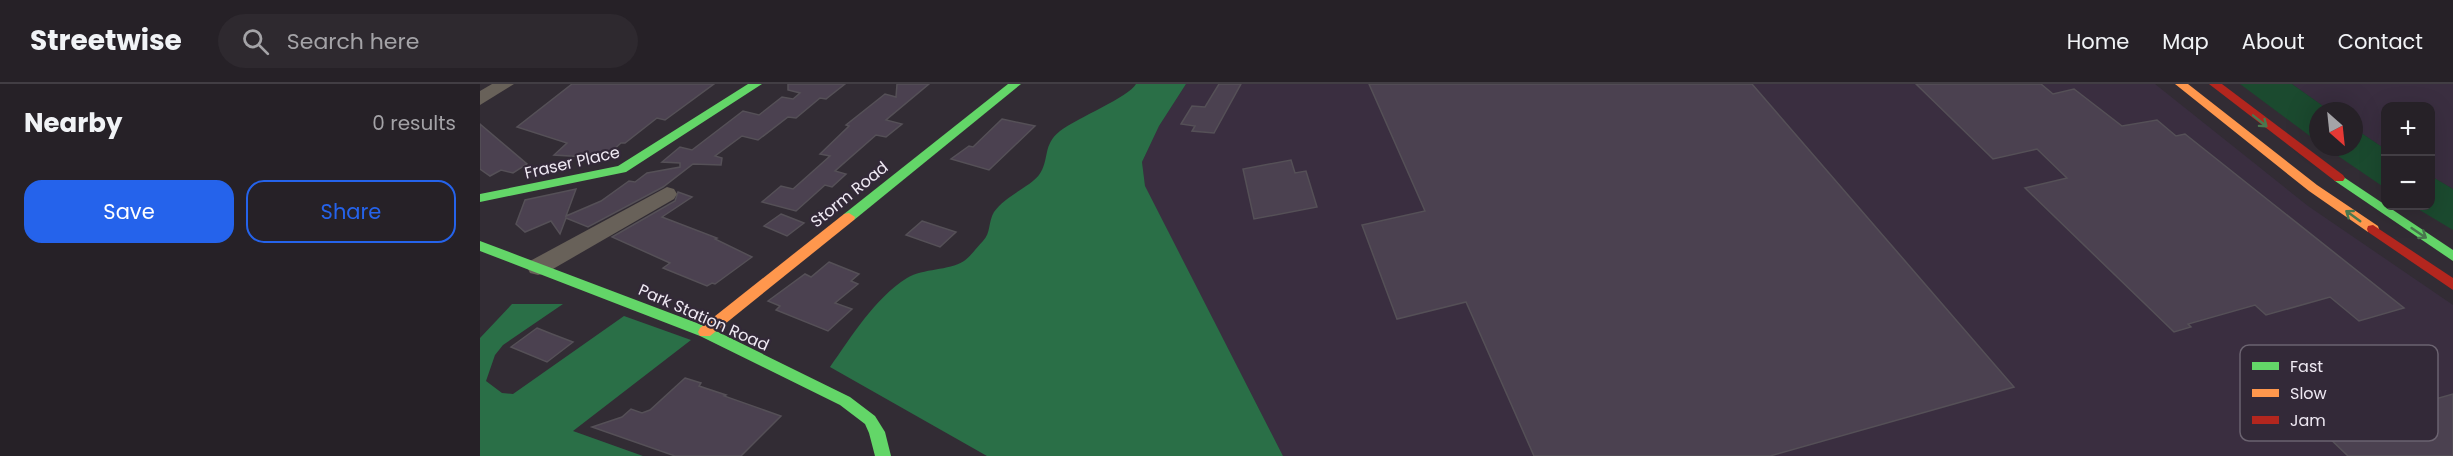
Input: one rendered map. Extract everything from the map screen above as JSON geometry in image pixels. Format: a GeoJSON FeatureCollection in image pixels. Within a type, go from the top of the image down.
{"type":"FeatureCollection","features":[{"type":"Feature","properties":{"kind":"street"},"geometry":{"type":"LineString","coordinates":[[480,99],[505,84]]}},
{"type":"Feature","properties":{"kind":"street","name":"Fraser Place"},"geometry":{"type":"LineString","coordinates":[[480,198],[622,169],[756,84]]}},
{"type":"Feature","properties":{"kind":"street","name":"Storm Road"},"geometry":{"type":"LineString","coordinates":[[705,332],[1014,84]]}},
{"type":"Feature","properties":{"kind":"street"},"geometry":{"type":"LineString","coordinates":[[2181,84],[2313,188],[2453,285]]}},
{"type":"Feature","properties":{"kind":"street"},"geometry":{"type":"LineString","coordinates":[[2215,84],[2326,169],[2453,256]]}},
{"type":"Feature","properties":{"kind":"street"},"geometry":{"type":"LineString","coordinates":[[538,267],[667,194]]}},
{"type":"Feature","properties":{"kind":"street","name":"Park Station Road"},"geometry":{"type":"LineString","coordinates":[[480,246],[705,332],[845,401],[870,420],[877,432],[883,456]]}},
{"type":"Feature","properties":{"kind":"shaded area"},"geometry":{"type":"Polygon","coordinates":[[[1186,84],[2155,84],[2308,206],[2453,305],[2453,456],[1283,456],[1145,187],[1142,162],[1159,126],[1186,84]]]}},
{"type":"Feature","properties":{"kind":"shaded area"},"geometry":{"type":"Polygon","coordinates":[[[2292,84],[2453,84],[2453,189],[2435,178],[2435,102],[2381,102],[2381,146],[2363,134],[2363,102],[2317,102],[2292,84]]]}},
{"type":"Feature","properties":{"kind":"green space"},"geometry":{"type":"Polygon","coordinates":[[[1136,84],[1186,84],[1159,126],[1142,162],[1145,186],[1283,456],[987,456],[830,367],[864,319],[895,287],[914,275],[958,264],[969,257],[986,238],[992,216],[999,206],[1039,175],[1054,136],[1124,95],[1136,84]]]}},
{"type":"Feature","properties":{"kind":"green space"},"geometry":{"type":"Polygon","coordinates":[[[2240,84],[2292,84],[2317,102],[2309,102],[2309,135],[2240,84]]]}},
{"type":"Feature","properties":{"kind":"green space"},"geometry":{"type":"Polygon","coordinates":[[[2363,134],[2381,146],[2381,185],[2338,156],[2363,156],[2363,134]]]}},
{"type":"Feature","properties":{"kind":"green space"},"geometry":{"type":"Polygon","coordinates":[[[2435,178],[2453,189],[2453,230],[2420,210],[2435,210],[2435,178]]]}},
{"type":"Feature","properties":{"kind":"green space"},"geometry":{"type":"Polygon","coordinates":[[[512,304],[563,304],[503,345],[495,355],[486,381],[502,393],[513,394],[624,316],[691,340],[573,431],[643,456],[480,456],[480,338],[512,304]]]}},
{"type":"Feature","properties":{"kind":"building"},"geometry":{"type":"Polygon","coordinates":[[[572,84],[714,84],[665,120],[657,118],[604,158],[554,155],[567,143],[517,127],[572,84]]]}},
{"type":"Feature","properties":{"kind":"building"},"geometry":{"type":"Polygon","coordinates":[[[788,84],[845,84],[826,99],[820,98],[796,118],[788,117],[758,140],[742,136],[715,156],[722,158],[721,165],[693,164],[663,187],[588,227],[566,218],[560,234],[551,221],[525,232],[516,224],[525,200],[576,189],[566,216],[601,201],[629,181],[635,182],[647,173],[680,167],[680,163],[662,162],[680,147],[692,150],[743,111],[759,115],[782,97],[793,99],[800,93],[788,90],[788,84]]]}},
{"type":"Feature","properties":{"kind":"building"},"geometry":{"type":"Polygon","coordinates":[[[897,84],[929,84],[886,120],[902,124],[886,137],[876,135],[835,171],[846,174],[832,187],[825,185],[796,211],[762,202],[781,186],[793,189],[830,156],[820,154],[849,126],[846,125],[885,94],[896,97],[897,84]]]}},
{"type":"Feature","properties":{"kind":"building"},"geometry":{"type":"Polygon","coordinates":[[[1219,84],[1241,84],[1214,133],[1192,131],[1195,126],[1181,124],[1192,106],[1205,107],[1219,84]]]}},
{"type":"Feature","properties":{"kind":"building"},"geometry":{"type":"Polygon","coordinates":[[[1369,84],[1752,84],[2014,387],[1770,456],[1534,456],[1466,302],[1397,319],[1362,225],[1425,211],[1369,84]]]}},
{"type":"Feature","properties":{"kind":"building"},"geometry":{"type":"Polygon","coordinates":[[[1916,84],[2041,84],[2053,94],[2074,89],[2122,126],[2157,120],[2176,136],[2185,134],[2404,308],[2359,321],[2330,297],[2266,315],[2255,305],[2188,324],[2191,327],[2174,332],[2025,188],[2067,178],[2037,149],[1993,159],[1916,84]]]}},
{"type":"Feature","properties":{"kind":"building"},"geometry":{"type":"Polygon","coordinates":[[[1002,119],[1035,126],[989,170],[951,159],[969,146],[973,147],[1002,119]]]}},
{"type":"Feature","properties":{"kind":"building"},"geometry":{"type":"Polygon","coordinates":[[[480,124],[527,164],[513,173],[501,170],[490,176],[480,169],[480,124]]]}},
{"type":"Feature","properties":{"kind":"building"},"geometry":{"type":"Polygon","coordinates":[[[1291,160],[1295,173],[1306,171],[1317,207],[1254,219],[1243,169],[1291,160]]]}},
{"type":"Feature","properties":{"kind":"building"},"geometry":{"type":"Polygon","coordinates":[[[678,192],[692,197],[662,217],[717,238],[715,239],[752,257],[715,284],[707,286],[663,268],[670,263],[612,237],[675,201],[678,192]]]}},
{"type":"Feature","properties":{"kind":"building"},"geometry":{"type":"Polygon","coordinates":[[[781,214],[804,223],[787,236],[764,226],[781,214]]]}},
{"type":"Feature","properties":{"kind":"building"},"geometry":{"type":"Polygon","coordinates":[[[922,221],[956,232],[940,247],[906,235],[922,221]]]}},
{"type":"Feature","properties":{"kind":"building"},"geometry":{"type":"Polygon","coordinates":[[[829,262],[859,274],[851,281],[858,284],[835,303],[852,309],[828,331],[776,310],[780,306],[768,301],[805,274],[811,277],[829,262]]]}},
{"type":"Feature","properties":{"kind":"building"},"geometry":{"type":"Polygon","coordinates":[[[537,328],[573,342],[547,362],[511,347],[537,328]]]}},
{"type":"Feature","properties":{"kind":"building"},"geometry":{"type":"Polygon","coordinates":[[[685,378],[701,383],[699,386],[726,395],[724,396],[781,416],[741,456],[675,456],[592,427],[622,417],[631,409],[642,413],[650,410],[685,378]]]}},
{"type":"Feature","properties":{"kind":"building"},"geometry":{"type":"Polygon","coordinates":[[[2453,394],[2453,456],[2348,456],[2332,441],[2438,441],[2438,398],[2453,394]]]}},
{"type":"Feature","properties":{"kind":"traffic: fast"},"geometry":{"type":"LineString","coordinates":[[480,198],[622,169],[756,84]]}},
{"type":"Feature","properties":{"kind":"traffic: fast"},"geometry":{"type":"LineString","coordinates":[[849,217],[1015,84]]}},
{"type":"Feature","properties":{"kind":"traffic: fast"},"geometry":{"type":"LineString","coordinates":[[2339,178],[2453,256]]}},
{"type":"Feature","properties":{"kind":"traffic: fast"},"geometry":{"type":"LineString","coordinates":[[480,246],[705,332],[845,401],[870,420],[877,432],[883,456]]}},
{"type":"Feature","properties":{"kind":"traffic: slow"},"geometry":{"type":"LineString","coordinates":[[2181,84],[2313,188],[2373,229]]}},
{"type":"Feature","properties":{"kind":"traffic: slow"},"geometry":{"type":"LineString","coordinates":[[705,332],[849,217]]}},
{"type":"Feature","properties":{"kind":"traffic: jam"},"geometry":{"type":"LineString","coordinates":[[2215,84],[2339,178]]}},
{"type":"Feature","properties":{"kind":"traffic: jam"},"geometry":{"type":"LineString","coordinates":[[2373,229],[2453,285]]}}]}
